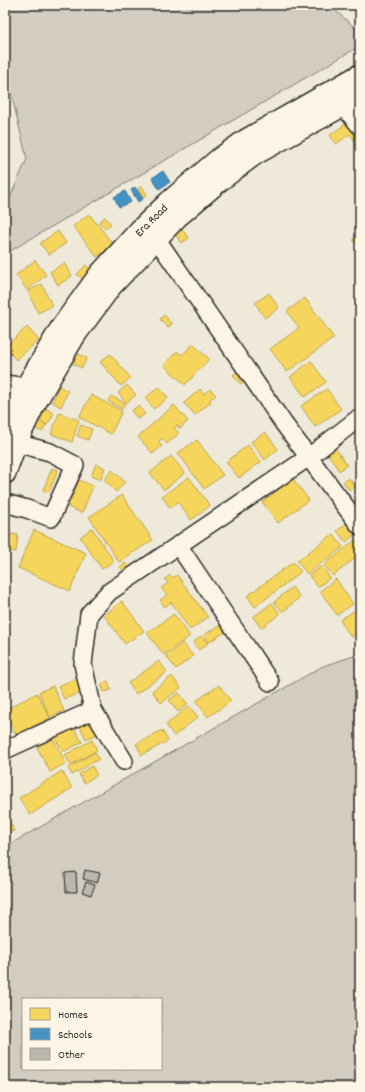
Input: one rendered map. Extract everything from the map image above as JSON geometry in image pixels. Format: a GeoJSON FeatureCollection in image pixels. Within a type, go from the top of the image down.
{"type":"FeatureCollection","features":[{"type":"Feature","properties":{"kind":"main road","name":"Era Road"},"geometry":{"type":"LineString","coordinates":[[10,436],[26,387],[61,328],[87,305],[100,274],[140,230],[169,202],[219,159],[246,140],[360,75]]}},
{"type":"Feature","properties":{"kind":"main road"},"geometry":{"type":"LineString","coordinates":[[5,473],[10,436],[34,405],[75,335],[87,305],[110,286],[178,216],[207,191],[255,154],[351,101]]}},
{"type":"Feature","properties":{"kind":"street"},"geometry":{"type":"LineString","coordinates":[[351,101],[360,126]]}},
{"type":"Feature","properties":{"kind":"street"},"geometry":{"type":"LineString","coordinates":[[156,238],[284,424],[360,526]]}},
{"type":"Feature","properties":{"kind":"street"},"geometry":{"type":"LineString","coordinates":[[5,384],[26,387]]}},
{"type":"Feature","properties":{"kind":"street"},"geometry":{"type":"LineString","coordinates":[[124,761],[93,710],[83,664],[89,614],[109,592],[309,457],[360,417]]}},
{"type":"Feature","properties":{"kind":"street"},"geometry":{"type":"LineString","coordinates":[[5,503],[51,518],[75,465],[50,452],[10,436]]}},
{"type":"Feature","properties":{"kind":"street"},"geometry":{"type":"LineString","coordinates":[[178,545],[270,682]]}},
{"type":"Feature","properties":{"kind":"street"},"geometry":{"type":"LineString","coordinates":[[5,750],[93,710]]}},
{"type":"Feature","properties":{"kind":"shaded area"},"geometry":{"type":"Polygon","coordinates":[[[5,5],[329,5],[360,32],[360,46],[5,254],[5,209],[27,159],[5,68],[5,5]]]}},
{"type":"Feature","properties":{"kind":"shaded area"},"geometry":{"type":"Polygon","coordinates":[[[360,654],[360,1087],[5,1087],[5,847],[323,666],[360,654]]]}},
{"type":"Feature","properties":{"kind":"building: Homes"},"geometry":{"type":"Polygon","coordinates":[[[351,120],[360,132],[360,145],[358,146],[350,134],[336,144],[330,135],[351,120]]]}},
{"type":"Feature","properties":{"kind":"building: Homes"},"geometry":{"type":"Polygon","coordinates":[[[142,186],[147,195],[143,198],[138,189],[142,186]]]}},
{"type":"Feature","properties":{"kind":"building: Homes"},"geometry":{"type":"Polygon","coordinates":[[[89,214],[113,244],[97,257],[73,226],[89,214]]]}},
{"type":"Feature","properties":{"kind":"building: Homes"},"geometry":{"type":"Polygon","coordinates":[[[105,217],[111,224],[105,229],[99,222],[105,217]]]}},
{"type":"Feature","properties":{"kind":"building: Homes"},"geometry":{"type":"Polygon","coordinates":[[[181,228],[189,238],[182,243],[174,233],[181,228]]]}},
{"type":"Feature","properties":{"kind":"building: Homes"},"geometry":{"type":"Polygon","coordinates":[[[58,231],[66,243],[49,255],[40,243],[58,231]]]}},
{"type":"Feature","properties":{"kind":"building: Homes"},"geometry":{"type":"Polygon","coordinates":[[[360,235],[360,249],[353,240],[360,235]]]}},
{"type":"Feature","properties":{"kind":"building: Homes"},"geometry":{"type":"Polygon","coordinates":[[[35,260],[46,275],[27,290],[16,275],[35,260]]]}},
{"type":"Feature","properties":{"kind":"building: Homes"},"geometry":{"type":"Polygon","coordinates":[[[64,263],[72,276],[58,285],[50,272],[64,263]]]}},
{"type":"Feature","properties":{"kind":"building: Homes"},"geometry":{"type":"Polygon","coordinates":[[[86,265],[92,271],[82,279],[77,274],[86,265]]]}},
{"type":"Feature","properties":{"kind":"building: Homes"},"geometry":{"type":"Polygon","coordinates":[[[42,284],[52,306],[38,313],[28,291],[42,284]]]}},
{"type":"Feature","properties":{"kind":"building: Homes"},"geometry":{"type":"Polygon","coordinates":[[[269,293],[279,308],[265,318],[255,303],[269,293]]]}},
{"type":"Feature","properties":{"kind":"building: Homes"},"geometry":{"type":"Polygon","coordinates":[[[305,298],[334,338],[287,372],[270,349],[299,328],[287,311],[305,298]]]}},
{"type":"Feature","properties":{"kind":"building: Homes"},"geometry":{"type":"Polygon","coordinates":[[[164,315],[172,324],[168,328],[160,319],[164,315]]]}},
{"type":"Feature","properties":{"kind":"building: Homes"},"geometry":{"type":"Polygon","coordinates":[[[27,327],[39,340],[16,360],[5,347],[27,327]]]}},
{"type":"Feature","properties":{"kind":"building: Homes"},"geometry":{"type":"Polygon","coordinates":[[[193,344],[209,359],[185,385],[164,365],[177,351],[182,355],[193,344]]]}},
{"type":"Feature","properties":{"kind":"building: Homes"},"geometry":{"type":"Polygon","coordinates":[[[78,354],[87,358],[82,368],[73,364],[78,354]]]}},
{"type":"Feature","properties":{"kind":"building: Homes"},"geometry":{"type":"Polygon","coordinates":[[[110,354],[131,378],[121,386],[100,362],[110,354]]]}},
{"type":"Feature","properties":{"kind":"building: Homes"},"geometry":{"type":"Polygon","coordinates":[[[311,361],[326,382],[305,397],[290,377],[311,361]]]}},
{"type":"Feature","properties":{"kind":"building: Homes"},"geometry":{"type":"Polygon","coordinates":[[[242,368],[249,378],[241,384],[233,375],[242,368]]]}},
{"type":"Feature","properties":{"kind":"building: Homes"},"geometry":{"type":"Polygon","coordinates":[[[127,385],[136,395],[126,403],[118,393],[127,385]]]}},
{"type":"Feature","properties":{"kind":"building: Homes"},"geometry":{"type":"Polygon","coordinates":[[[59,386],[68,391],[61,407],[52,402],[59,386]]]}},
{"type":"Feature","properties":{"kind":"building: Homes"},"geometry":{"type":"Polygon","coordinates":[[[159,387],[168,398],[154,409],[145,398],[159,387]]]}},
{"type":"Feature","properties":{"kind":"building: Homes"},"geometry":{"type":"Polygon","coordinates":[[[200,389],[204,394],[210,389],[216,395],[209,400],[211,402],[195,415],[184,403],[200,389]]]}},
{"type":"Feature","properties":{"kind":"building: Homes"},"geometry":{"type":"Polygon","coordinates":[[[327,389],[341,409],[315,427],[301,406],[327,389]]]}},
{"type":"Feature","properties":{"kind":"building: Homes"},"geometry":{"type":"Polygon","coordinates":[[[91,395],[122,411],[111,434],[79,417],[91,395]]]}},
{"type":"Feature","properties":{"kind":"building: Homes"},"geometry":{"type":"Polygon","coordinates":[[[111,396],[125,403],[122,409],[108,401],[111,396]]]}},
{"type":"Feature","properties":{"kind":"building: Homes"},"geometry":{"type":"Polygon","coordinates":[[[174,405],[188,421],[180,429],[177,425],[174,428],[179,433],[167,444],[162,438],[159,442],[162,446],[153,454],[138,437],[174,405]]]}},
{"type":"Feature","properties":{"kind":"building: Homes"},"geometry":{"type":"Polygon","coordinates":[[[43,406],[54,414],[47,425],[36,417],[43,406]]]}},
{"type":"Feature","properties":{"kind":"building: Homes"},"geometry":{"type":"Polygon","coordinates":[[[138,406],[145,414],[138,419],[131,411],[138,406]]]}},
{"type":"Feature","properties":{"kind":"building: Homes"},"geometry":{"type":"Polygon","coordinates":[[[59,413],[79,420],[72,442],[51,434],[59,413]]]}},
{"type":"Feature","properties":{"kind":"building: Homes"},"geometry":{"type":"Polygon","coordinates":[[[39,421],[46,425],[42,432],[34,428],[39,421]]]}},
{"type":"Feature","properties":{"kind":"building: Homes"},"geometry":{"type":"Polygon","coordinates":[[[81,425],[92,429],[88,440],[77,436],[81,425]]]}},
{"type":"Feature","properties":{"kind":"building: Homes"},"geometry":{"type":"Polygon","coordinates":[[[265,432],[278,449],[265,460],[251,442],[265,432]]]}},
{"type":"Feature","properties":{"kind":"building: Homes"},"geometry":{"type":"Polygon","coordinates":[[[197,440],[223,475],[204,489],[178,453],[197,440]]]}},
{"type":"Feature","properties":{"kind":"building: Homes"},"geometry":{"type":"Polygon","coordinates":[[[248,445],[261,462],[239,478],[226,462],[248,445]]]}},
{"type":"Feature","properties":{"kind":"building: Homes"},"geometry":{"type":"Polygon","coordinates":[[[336,449],[347,465],[339,471],[328,454],[336,449]]]}},
{"type":"Feature","properties":{"kind":"building: Homes"},"geometry":{"type":"Polygon","coordinates":[[[171,456],[185,473],[164,490],[150,473],[171,456]]]}},
{"type":"Feature","properties":{"kind":"building: Homes"},"geometry":{"type":"Polygon","coordinates":[[[96,464],[105,468],[100,480],[91,476],[96,464]]]}},
{"type":"Feature","properties":{"kind":"building: Homes"},"geometry":{"type":"Polygon","coordinates":[[[52,468],[58,470],[49,492],[43,490],[52,468]]]}},
{"type":"Feature","properties":{"kind":"building: Homes"},"geometry":{"type":"Polygon","coordinates":[[[112,470],[125,482],[116,492],[104,480],[112,470]]]}},
{"type":"Feature","properties":{"kind":"building: Homes"},"geometry":{"type":"Polygon","coordinates":[[[189,477],[210,506],[191,520],[178,502],[170,508],[162,496],[189,477]]]}},
{"type":"Feature","properties":{"kind":"building: Homes"},"geometry":{"type":"Polygon","coordinates":[[[349,478],[355,486],[349,490],[343,482],[349,478]]]}},
{"type":"Feature","properties":{"kind":"building: Homes"},"geometry":{"type":"Polygon","coordinates":[[[293,479],[309,500],[278,523],[262,502],[293,479]]]}},
{"type":"Feature","properties":{"kind":"building: Homes"},"geometry":{"type":"Polygon","coordinates":[[[79,480],[93,486],[82,513],[68,507],[79,480]]]}},
{"type":"Feature","properties":{"kind":"building: Homes"},"geometry":{"type":"Polygon","coordinates":[[[122,495],[153,540],[119,562],[89,517],[122,495]]]}},
{"type":"Feature","properties":{"kind":"building: Homes"},"geometry":{"type":"Polygon","coordinates":[[[350,520],[359,531],[346,542],[337,531],[350,520]]]}},
{"type":"Feature","properties":{"kind":"building: Homes"},"geometry":{"type":"Polygon","coordinates":[[[92,528],[114,561],[102,569],[80,537],[92,528]]]}},
{"type":"Feature","properties":{"kind":"building: Homes"},"geometry":{"type":"Polygon","coordinates":[[[34,530],[86,553],[70,591],[18,568],[34,530]]]}},
{"type":"Feature","properties":{"kind":"building: Homes"},"geometry":{"type":"Polygon","coordinates":[[[10,534],[18,535],[16,552],[8,551],[10,534]]]}},
{"type":"Feature","properties":{"kind":"building: Homes"},"geometry":{"type":"Polygon","coordinates":[[[333,534],[343,547],[307,574],[297,561],[333,534]]]}},
{"type":"Feature","properties":{"kind":"building: Homes"},"geometry":{"type":"Polygon","coordinates":[[[355,540],[360,547],[360,554],[333,576],[324,565],[355,540]]]}},
{"type":"Feature","properties":{"kind":"building: Homes"},"geometry":{"type":"Polygon","coordinates":[[[293,562],[301,572],[255,607],[247,596],[293,562]]]}},
{"type":"Feature","properties":{"kind":"building: Homes"},"geometry":{"type":"Polygon","coordinates":[[[125,563],[131,570],[126,574],[120,567],[125,563]]]}},
{"type":"Feature","properties":{"kind":"building: Homes"},"geometry":{"type":"Polygon","coordinates":[[[322,566],[330,578],[318,587],[309,575],[322,566]]]}},
{"type":"Feature","properties":{"kind":"building: Homes"},"geometry":{"type":"Polygon","coordinates":[[[170,575],[172,578],[177,575],[208,617],[190,630],[171,602],[165,607],[160,600],[167,595],[161,588],[168,583],[165,579],[170,575]]]}},
{"type":"Feature","properties":{"kind":"building: Homes"},"geometry":{"type":"Polygon","coordinates":[[[336,579],[353,604],[337,615],[320,591],[336,579]]]}},
{"type":"Feature","properties":{"kind":"building: Homes"},"geometry":{"type":"Polygon","coordinates":[[[292,587],[300,597],[283,612],[274,602],[292,587]]]}},
{"type":"Feature","properties":{"kind":"building: Homes"},"geometry":{"type":"Polygon","coordinates":[[[122,601],[144,631],[125,644],[104,615],[122,601]]]}},
{"type":"Feature","properties":{"kind":"building: Homes"},"geometry":{"type":"Polygon","coordinates":[[[272,603],[280,614],[261,628],[253,617],[272,603]]]}},
{"type":"Feature","properties":{"kind":"building: Homes"},"geometry":{"type":"Polygon","coordinates":[[[360,607],[360,631],[351,637],[340,620],[360,607]]]}},
{"type":"Feature","properties":{"kind":"building: Homes"},"geometry":{"type":"Polygon","coordinates":[[[174,614],[190,636],[164,655],[147,633],[174,614]]]}},
{"type":"Feature","properties":{"kind":"building: Homes"},"geometry":{"type":"Polygon","coordinates":[[[224,623],[229,630],[209,642],[204,635],[224,623]]]}},
{"type":"Feature","properties":{"kind":"building: Homes"},"geometry":{"type":"Polygon","coordinates":[[[201,636],[208,643],[199,650],[193,643],[201,636]]]}},
{"type":"Feature","properties":{"kind":"building: Homes"},"geometry":{"type":"Polygon","coordinates":[[[183,643],[193,656],[176,669],[166,656],[183,643]]]}},
{"type":"Feature","properties":{"kind":"building: Homes"},"geometry":{"type":"Polygon","coordinates":[[[159,661],[167,672],[136,694],[128,683],[159,661]]]}},
{"type":"Feature","properties":{"kind":"building: Homes"},"geometry":{"type":"Polygon","coordinates":[[[172,676],[181,688],[161,703],[152,691],[172,676]]]}},
{"type":"Feature","properties":{"kind":"building: Homes"},"geometry":{"type":"Polygon","coordinates":[[[80,677],[86,691],[64,699],[58,686],[80,677]]]}},
{"type":"Feature","properties":{"kind":"building: Homes"},"geometry":{"type":"Polygon","coordinates":[[[108,681],[111,690],[104,692],[101,684],[108,681]]]}},
{"type":"Feature","properties":{"kind":"building: Homes"},"geometry":{"type":"Polygon","coordinates":[[[219,685],[231,701],[208,717],[196,701],[219,685]]]}},
{"type":"Feature","properties":{"kind":"building: Homes"},"geometry":{"type":"Polygon","coordinates":[[[53,686],[64,711],[50,717],[39,692],[53,686]]]}},
{"type":"Feature","properties":{"kind":"building: Homes"},"geometry":{"type":"Polygon","coordinates":[[[37,693],[50,718],[16,735],[5,713],[5,710],[37,693]]]}},
{"type":"Feature","properties":{"kind":"building: Homes"},"geometry":{"type":"Polygon","coordinates":[[[179,693],[188,704],[178,712],[169,700],[179,693]]]}},
{"type":"Feature","properties":{"kind":"building: Homes"},"geometry":{"type":"Polygon","coordinates":[[[189,706],[198,717],[174,736],[166,725],[189,706]]]}},
{"type":"Feature","properties":{"kind":"building: Homes"},"geometry":{"type":"Polygon","coordinates":[[[95,717],[103,731],[86,739],[79,725],[95,717]]]}},
{"type":"Feature","properties":{"kind":"building: Homes"},"geometry":{"type":"Polygon","coordinates":[[[74,728],[82,742],[63,752],[55,738],[74,728]]]}},
{"type":"Feature","properties":{"kind":"building: Homes"},"geometry":{"type":"Polygon","coordinates":[[[162,730],[168,741],[142,755],[136,744],[162,730]]]}},
{"type":"Feature","properties":{"kind":"building: Homes"},"geometry":{"type":"Polygon","coordinates":[[[53,739],[66,763],[50,772],[37,747],[53,739]]]}},
{"type":"Feature","properties":{"kind":"building: Homes"},"geometry":{"type":"Polygon","coordinates":[[[92,740],[97,750],[71,765],[65,755],[92,740]]]}},
{"type":"Feature","properties":{"kind":"building: Homes"},"geometry":{"type":"Polygon","coordinates":[[[95,752],[99,759],[72,775],[68,768],[95,752]]]}},
{"type":"Feature","properties":{"kind":"building: Homes"},"geometry":{"type":"Polygon","coordinates":[[[92,766],[97,775],[84,783],[79,774],[92,766]]]}},
{"type":"Feature","properties":{"kind":"building: Homes"},"geometry":{"type":"Polygon","coordinates":[[[62,771],[72,788],[30,815],[19,798],[62,771]]]}},
{"type":"Feature","properties":{"kind":"building: Homes"},"geometry":{"type":"Polygon","coordinates":[[[5,810],[14,831],[5,834],[5,810]]]}},
{"type":"Feature","properties":{"kind":"building: Schools"},"geometry":{"type":"Polygon","coordinates":[[[163,171],[170,182],[159,189],[152,178],[163,171]]]}},
{"type":"Feature","properties":{"kind":"building: Schools"},"geometry":{"type":"Polygon","coordinates":[[[135,187],[143,199],[138,202],[131,190],[135,187]]]}},
{"type":"Feature","properties":{"kind":"building: Schools"},"geometry":{"type":"Polygon","coordinates":[[[125,191],[131,202],[119,207],[114,197],[125,191]]]}},
{"type":"Feature","properties":{"kind":"building: Other"},"geometry":{"type":"Polygon","coordinates":[[[85,870],[100,873],[97,883],[83,879],[85,870]]]}},
{"type":"Feature","properties":{"kind":"building: Other"},"geometry":{"type":"Polygon","coordinates":[[[76,872],[77,892],[66,892],[65,873],[76,872]]]}},
{"type":"Feature","properties":{"kind":"building: Other"},"geometry":{"type":"Polygon","coordinates":[[[86,882],[95,885],[91,895],[82,892],[86,882]]]}}]}
